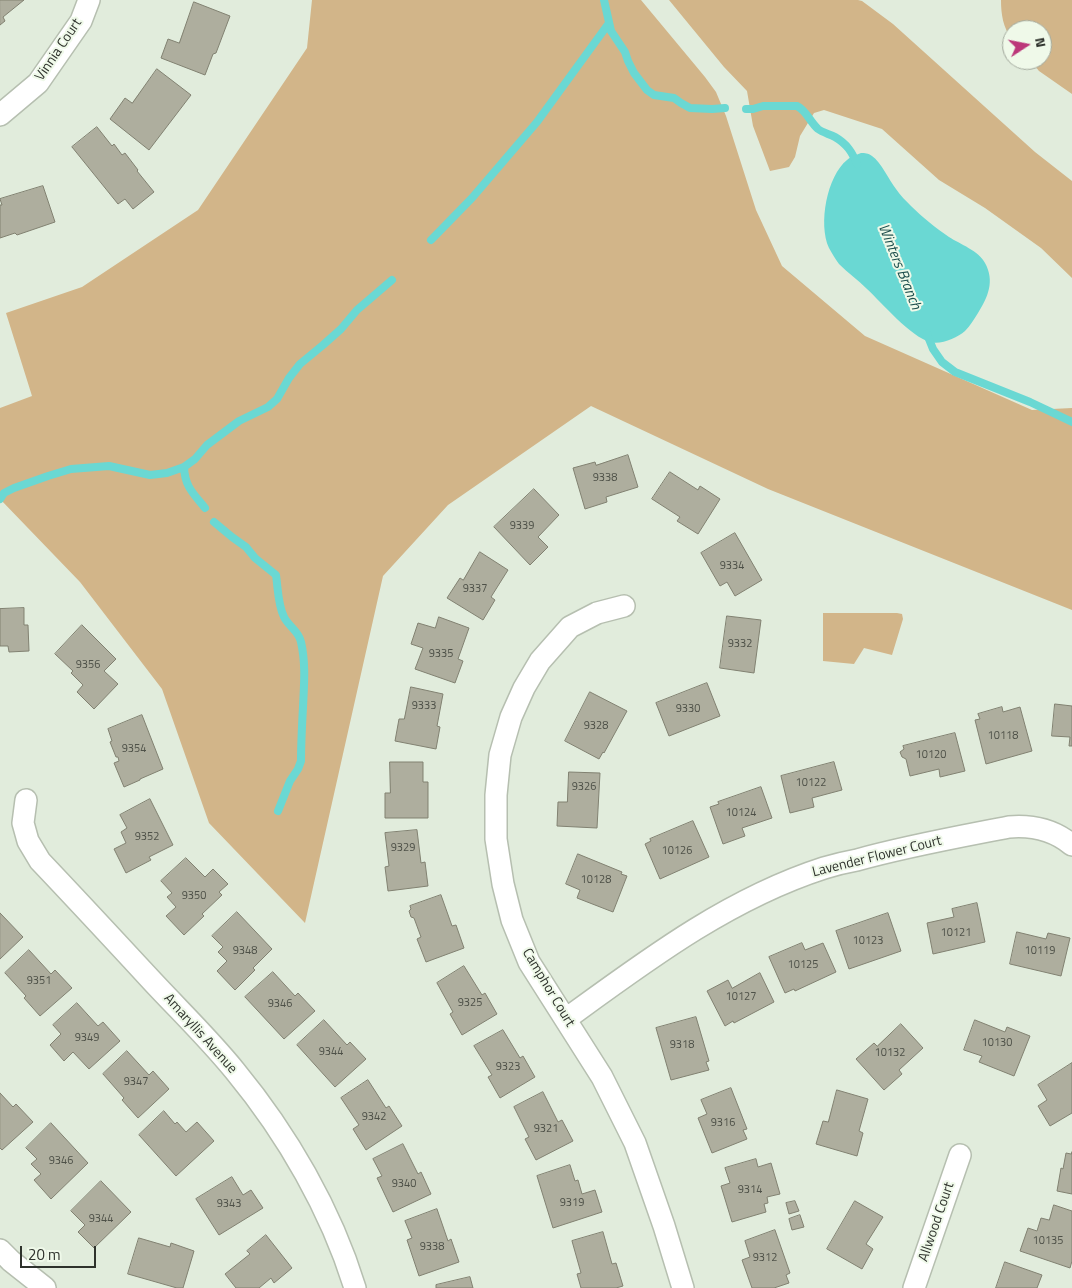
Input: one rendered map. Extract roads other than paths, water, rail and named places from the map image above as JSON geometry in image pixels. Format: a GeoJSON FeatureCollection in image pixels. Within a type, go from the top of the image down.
{"type":"FeatureCollection","features":[{"type":"Feature","properties":{"kind":"street","name":"Vinnia Court"},"geometry":{"type":"LineString","coordinates":[[0,115],[38,83],[81,21],[89,0]]}},
{"type":"Feature","properties":{"kind":"street","name":"Camphor Court"},"geometry":{"type":"LineString","coordinates":[[624,606],[597,613],[570,627],[540,661],[524,688],[511,718],[500,756],[496,795],[496,839],[503,884],[512,920],[529,962],[602,1077],[634,1143],[664,1226],[683,1288]]}},
{"type":"Feature","properties":{"kind":"street","name":"Amaryllis Avenue"},"geometry":{"type":"LineString","coordinates":[[26,800],[23,822],[28,841],[40,861],[235,1071],[273,1122],[300,1165],[329,1221],[348,1265],[355,1288]]}},
{"type":"Feature","properties":{"kind":"street","name":"Lavender Flower Court"},"geometry":{"type":"LineString","coordinates":[[566,1019],[640,965],[701,926],[745,901],[824,868],[882,853],[1009,827],[1022,826],[1045,829],[1065,839],[1072,845]]}},
{"type":"Feature","properties":{"kind":"street","name":"Allwood Court"},"geometry":{"type":"LineString","coordinates":[[914,1288],[960,1156]]}},
{"type":"Feature","properties":{"kind":"street"},"geometry":{"type":"LineString","coordinates":[[0,1250],[45,1288]]}},
{"type":"Feature","properties":{"kind":"water"},"geometry":{"type":"Polygon","coordinates":[[[861,153],[869,154],[875,159],[899,193],[920,214],[949,237],[974,251],[985,263],[990,276],[989,289],[978,313],[962,334],[944,342],[934,343],[914,334],[839,264],[829,248],[824,226],[826,201],[834,177],[847,160],[861,153]]]}},
{"type":"Feature","properties":{"kind":"waterway","name":"Winters Branch"},"geometry":{"type":"LineString","coordinates":[[604,0],[611,31],[625,52],[634,73],[647,90],[654,95],[674,98],[690,108],[725,108]]}},
{"type":"Feature","properties":{"kind":"waterway"},"geometry":{"type":"LineString","coordinates":[[431,240],[472,198],[537,122],[609,23]]}},
{"type":"Feature","properties":{"kind":"waterway","name":"Winters Branch"},"geometry":{"type":"LineString","coordinates":[[746,109],[763,106],[797,106],[803,110],[818,129],[846,145],[857,164]]}},
{"type":"Feature","properties":{"kind":"waterway"},"geometry":{"type":"LineString","coordinates":[[0,499],[4,493],[14,488],[71,469],[109,466],[150,475],[167,473],[184,467],[195,459],[207,445],[239,421],[268,407],[277,399],[289,378],[300,364],[341,329],[357,310],[392,280]]}},
{"type":"Feature","properties":{"kind":"waterway","name":"Winters Branch"},"geometry":{"type":"LineString","coordinates":[[927,334],[933,349],[942,362],[955,372],[1030,402],[1072,422]]}},
{"type":"Feature","properties":{"kind":"waterway"},"geometry":{"type":"LineString","coordinates":[[184,467],[188,485],[205,508]]}},
{"type":"Feature","properties":{"kind":"waterway"},"geometry":{"type":"LineString","coordinates":[[214,522],[246,547],[255,558],[276,575],[282,612],[301,642],[304,658],[301,761],[290,781],[278,811]]}}]}
